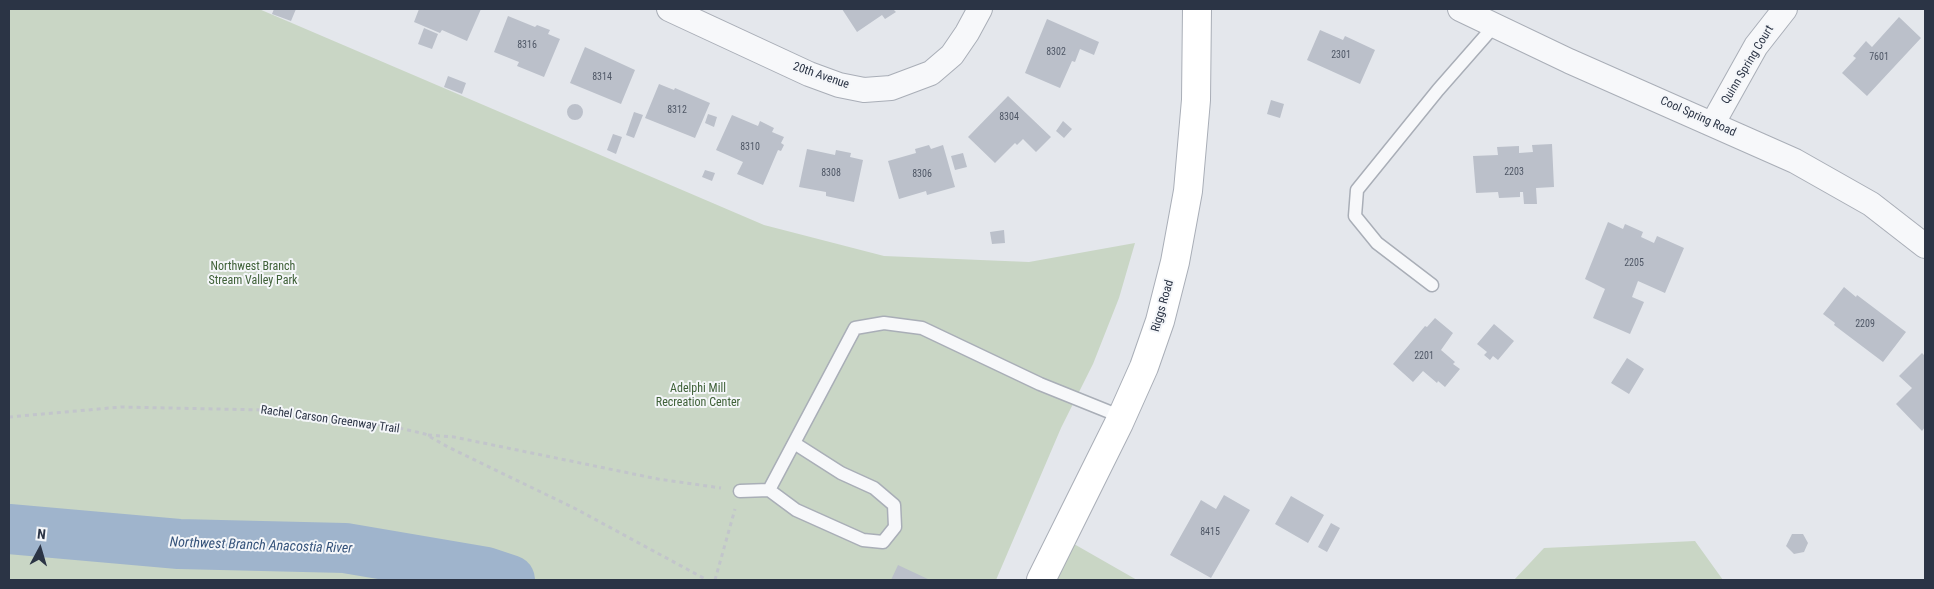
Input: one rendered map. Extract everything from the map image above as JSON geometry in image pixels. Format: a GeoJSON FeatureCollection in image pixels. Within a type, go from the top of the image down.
{"type":"FeatureCollection","features":[{"type":"Feature","properties":{"kind":"main road","name":"Riggs Road"},"geometry":{"type":"LineString","coordinates":[[1041,580],[1122,417],[1144,367],[1160,320],[1175,262],[1188,191],[1196,100],[1196,9]]}},
{"type":"Feature","properties":{"kind":"street","name":"20th Avenue"},"geometry":{"type":"LineString","coordinates":[[669,9],[809,74],[839,85],[864,90],[891,88],[931,73],[952,55],[980,9]]}},
{"type":"Feature","properties":{"kind":"street","name":"Cool Spring Road"},"geometry":{"type":"LineString","coordinates":[[1460,9],[1569,61],[1795,161],[1871,204],[1925,246]]}},
{"type":"Feature","properties":{"kind":"street","name":"Quinn Spring Court"},"geometry":{"type":"LineString","coordinates":[[1713,124],[1756,46],[1785,9]]}},
{"type":"Feature","properties":{"kind":"lane"},"geometry":{"type":"LineString","coordinates":[[1432,284],[1377,243],[1355,216],[1357,190],[1438,90],[1495,25]]}},
{"type":"Feature","properties":{"kind":"lane"},"geometry":{"type":"LineString","coordinates":[[770,490],[855,328],[884,323],[922,328],[1040,384],[1122,417]]}},
{"type":"Feature","properties":{"kind":"lane"},"geometry":{"type":"LineString","coordinates":[[740,490],[770,490],[796,510],[863,540],[883,542],[895,527],[894,505],[874,488],[841,473],[794,443]]}},
{"type":"Feature","properties":{"kind":"path","name":"Rachel Carson Greenway Trail"},"geometry":{"type":"LineString","coordinates":[[9,417],[121,406],[263,410],[363,422],[424,434],[576,509],[706,580]]}},
{"type":"Feature","properties":{"kind":"path"},"geometry":{"type":"LineString","coordinates":[[424,434],[454,437],[658,479],[740,490],[715,580]]}},
{"type":"Feature","properties":{"kind":"green space"},"geometry":{"type":"Polygon","coordinates":[[[9,9],[259,9],[764,225],[884,256],[1029,262],[1135,243],[1119,298],[1093,364],[1061,428],[996,580],[9,580],[9,9]]]}},
{"type":"Feature","properties":{"kind":"green space"},"geometry":{"type":"Polygon","coordinates":[[[1695,541],[1723,580],[1514,580],[1544,548],[1695,541]]]}},
{"type":"Feature","properties":{"kind":"green space"},"geometry":{"type":"Polygon","coordinates":[[[1074,544],[1137,580],[1055,580],[1074,544]]]}},
{"type":"Feature","properties":{"kind":"building"},"geometry":{"type":"Polygon","coordinates":[[[274,9],[296,9],[291,21],[272,14],[274,9]]]}},
{"type":"Feature","properties":{"kind":"building"},"geometry":{"type":"Polygon","coordinates":[[[419,9],[481,9],[467,41],[442,30],[440,33],[414,22],[419,9]]]}},
{"type":"Feature","properties":{"kind":"building"},"geometry":{"type":"Polygon","coordinates":[[[842,9],[893,9],[896,12],[885,19],[882,15],[857,32],[842,9]]]}},
{"type":"Feature","properties":{"kind":"building"},"geometry":{"type":"Polygon","coordinates":[[[508,16],[535,27],[537,25],[550,30],[548,34],[560,39],[544,77],[517,66],[519,62],[494,52],[508,16]]]}},
{"type":"Feature","properties":{"kind":"building"},"geometry":{"type":"Polygon","coordinates":[[[1899,17],[1921,38],[1867,96],[1842,73],[1856,58],[1853,56],[1866,41],[1872,47],[1899,17]]]}},
{"type":"Feature","properties":{"kind":"building"},"geometry":{"type":"Polygon","coordinates":[[[1047,19],[1099,42],[1094,55],[1080,49],[1075,62],[1072,61],[1060,88],[1025,73],[1047,19]]]}},
{"type":"Feature","properties":{"kind":"building"},"geometry":{"type":"Polygon","coordinates":[[[424,28],[438,34],[432,49],[418,44],[424,28]]]}},
{"type":"Feature","properties":{"kind":"building"},"geometry":{"type":"Polygon","coordinates":[[[1320,30],[1343,40],[1345,36],[1375,50],[1360,84],[1307,60],[1320,30]]]}},
{"type":"Feature","properties":{"kind":"building"},"geometry":{"type":"Polygon","coordinates":[[[585,47],[635,70],[621,104],[570,83],[585,47]]]}},
{"type":"Feature","properties":{"kind":"building"},"geometry":{"type":"Polygon","coordinates":[[[448,76],[466,83],[462,94],[444,87],[448,76]]]}},
{"type":"Feature","properties":{"kind":"building"},"geometry":{"type":"Polygon","coordinates":[[[659,84],[674,90],[675,88],[710,103],[695,138],[645,118],[659,84]]]}},
{"type":"Feature","properties":{"kind":"building"},"geometry":{"type":"Polygon","coordinates":[[[1008,96],[1051,137],[1036,152],[1023,139],[1017,145],[1015,143],[995,163],[968,137],[1008,96]]]}},
{"type":"Feature","properties":{"kind":"building"},"geometry":{"type":"Polygon","coordinates":[[[1271,100],[1284,104],[1280,118],[1267,114],[1271,100]]]}},
{"type":"Feature","properties":{"kind":"building"},"geometry":{"type":"Polygon","coordinates":[[[572,104],[578,104],[583,109],[581,118],[572,120],[567,115],[567,109],[572,104]]]}},
{"type":"Feature","properties":{"kind":"building"},"geometry":{"type":"Polygon","coordinates":[[[634,112],[643,115],[634,138],[626,135],[634,112]]]}},
{"type":"Feature","properties":{"kind":"building"},"geometry":{"type":"Polygon","coordinates":[[[708,114],[717,117],[714,127],[705,123],[708,114]]]}},
{"type":"Feature","properties":{"kind":"building"},"geometry":{"type":"Polygon","coordinates":[[[732,115],[758,126],[760,121],[774,128],[772,132],[784,137],[781,143],[784,145],[781,151],[778,150],[763,185],[737,174],[743,162],[716,150],[732,115]]]}},
{"type":"Feature","properties":{"kind":"building"},"geometry":{"type":"Polygon","coordinates":[[[1063,121],[1072,129],[1064,138],[1056,131],[1063,121]]]}},
{"type":"Feature","properties":{"kind":"building"},"geometry":{"type":"Polygon","coordinates":[[[613,134],[622,137],[616,154],[607,150],[613,134]]]}},
{"type":"Feature","properties":{"kind":"building"},"geometry":{"type":"Polygon","coordinates":[[[1552,144],[1554,187],[1536,188],[1537,204],[1524,204],[1523,192],[1520,192],[1520,197],[1499,198],[1498,192],[1476,193],[1473,156],[1498,155],[1497,147],[1519,146],[1519,153],[1533,152],[1532,145],[1552,144]]]}},
{"type":"Feature","properties":{"kind":"building"},"geometry":{"type":"Polygon","coordinates":[[[929,145],[931,149],[943,145],[955,187],[927,195],[926,191],[899,199],[888,161],[916,153],[915,149],[929,145]]]}},
{"type":"Feature","properties":{"kind":"building"},"geometry":{"type":"Polygon","coordinates":[[[807,149],[835,155],[836,150],[851,153],[850,157],[863,160],[854,202],[826,196],[826,192],[799,187],[807,149]]]}},
{"type":"Feature","properties":{"kind":"building"},"geometry":{"type":"Polygon","coordinates":[[[963,153],[967,167],[955,170],[951,156],[963,153]]]}},
{"type":"Feature","properties":{"kind":"building"},"geometry":{"type":"Polygon","coordinates":[[[705,170],[715,173],[712,181],[702,177],[705,170]]]}},
{"type":"Feature","properties":{"kind":"building"},"geometry":{"type":"Polygon","coordinates":[[[1608,222],[1623,229],[1625,224],[1643,232],[1641,237],[1654,243],[1657,236],[1684,248],[1665,293],[1638,281],[1632,297],[1644,302],[1630,334],[1593,318],[1605,289],[1585,279],[1608,222]]]}},
{"type":"Feature","properties":{"kind":"building"},"geometry":{"type":"Polygon","coordinates":[[[1004,230],[1005,243],[992,244],[990,232],[1004,230]]]}},
{"type":"Feature","properties":{"kind":"building"},"geometry":{"type":"Polygon","coordinates":[[[1844,287],[1906,332],[1883,362],[1834,325],[1835,323],[1823,314],[1844,287]]]}},
{"type":"Feature","properties":{"kind":"building"},"geometry":{"type":"Polygon","coordinates":[[[1435,318],[1453,333],[1441,350],[1460,369],[1445,387],[1423,371],[1413,382],[1393,364],[1425,326],[1427,327],[1435,318]]]}},
{"type":"Feature","properties":{"kind":"building"},"geometry":{"type":"Polygon","coordinates":[[[1494,324],[1514,341],[1498,360],[1493,356],[1490,360],[1484,355],[1487,352],[1477,344],[1494,324]]]}},
{"type":"Feature","properties":{"kind":"building"},"geometry":{"type":"Polygon","coordinates":[[[1922,353],[1925,356],[1925,427],[1922,431],[1896,404],[1912,388],[1899,376],[1922,353]]]}},
{"type":"Feature","properties":{"kind":"building"},"geometry":{"type":"Polygon","coordinates":[[[1627,358],[1644,369],[1629,394],[1611,383],[1627,358]]]}},
{"type":"Feature","properties":{"kind":"building"},"geometry":{"type":"Polygon","coordinates":[[[1224,495],[1250,510],[1211,578],[1170,555],[1201,500],[1216,509],[1224,495]]]}},
{"type":"Feature","properties":{"kind":"building"},"geometry":{"type":"Polygon","coordinates":[[[1291,496],[1324,515],[1308,543],[1275,524],[1291,496]]]}},
{"type":"Feature","properties":{"kind":"building"},"geometry":{"type":"Polygon","coordinates":[[[1331,523],[1340,528],[1327,552],[1318,547],[1331,523]]]}},
{"type":"Feature","properties":{"kind":"building"},"geometry":{"type":"Polygon","coordinates":[[[1792,534],[1803,534],[1808,543],[1804,552],[1794,554],[1786,546],[1792,534]]]}},
{"type":"Feature","properties":{"kind":"building"},"geometry":{"type":"Polygon","coordinates":[[[898,565],[930,580],[891,580],[898,565]]]}},
{"type":"Feature","properties":{"kind":"waterway","name":"Northwest Branch Anacostia River"},"geometry":{"type":"LineString","coordinates":[[9,529],[179,544],[345,548],[486,572],[510,580]]}},
{"type":"Feature","properties":{"kind":"park label","name":"Northwest Branch Stream Valley Park"},"geometry":{"type":"Point","coordinates":[253,274]}},
{"type":"Feature","properties":{"kind":"park label","name":"Adelphi Mill Recreation Center"},"geometry":{"type":"Point","coordinates":[698,396]}}]}
